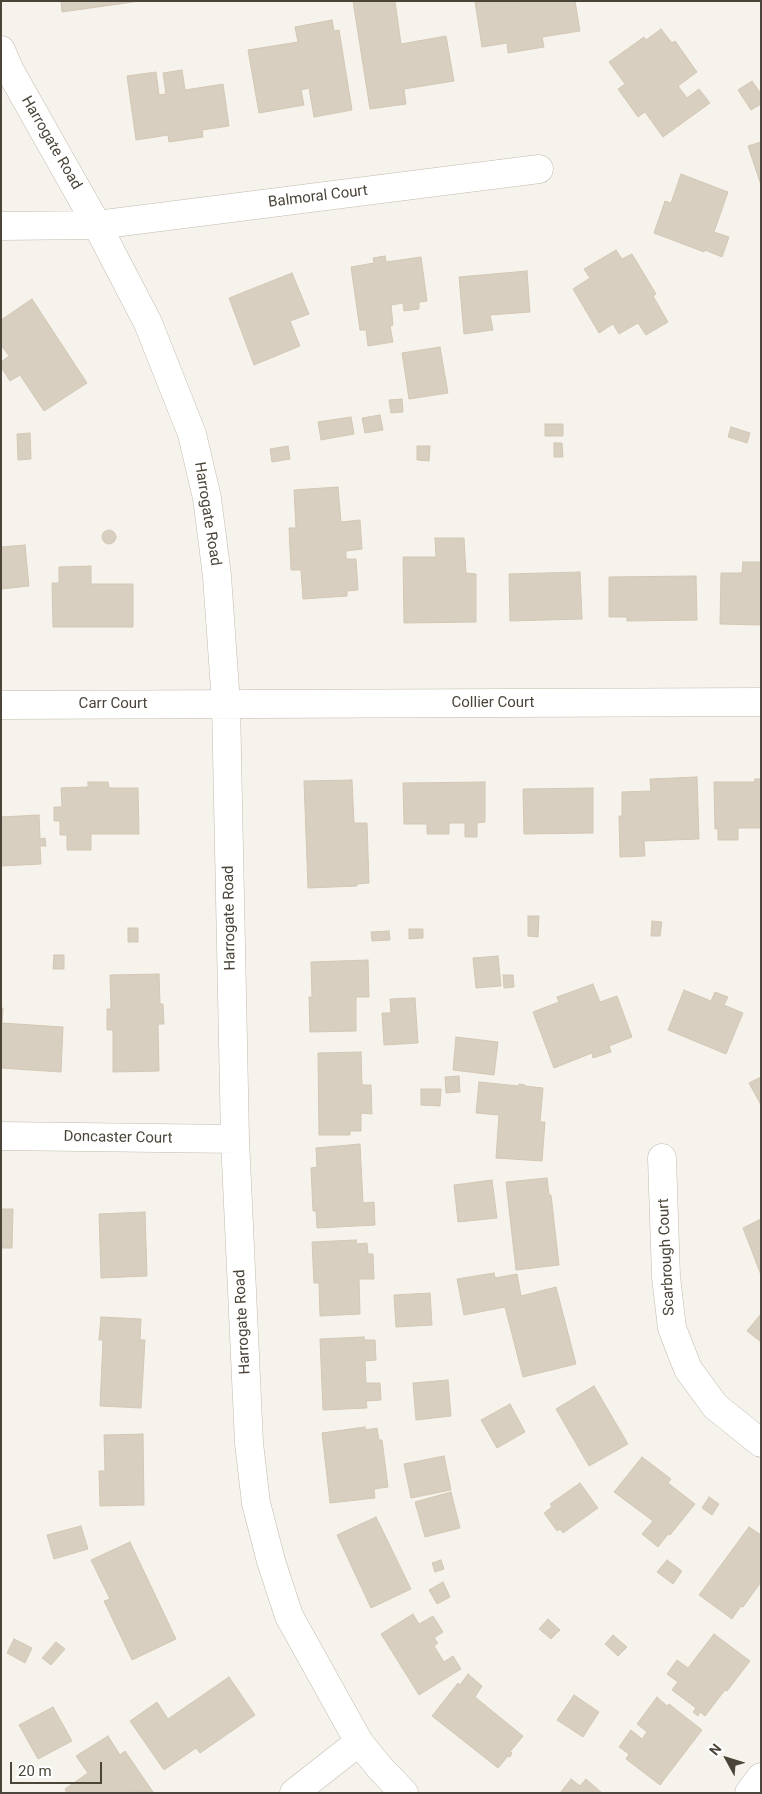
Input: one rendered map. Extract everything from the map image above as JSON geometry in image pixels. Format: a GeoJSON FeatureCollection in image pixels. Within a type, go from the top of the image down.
{"type":"FeatureCollection","features":[{"type":"Feature","properties":{"kind":"street","name":"Harrogate Road"},"geometry":{"type":"LineString","coordinates":[[1,50],[10,71],[98,225],[148,322],[192,434],[207,498],[214,556],[226,704],[235,1139],[249,1443],[256,1503],[271,1561],[289,1616],[359,1742],[404,1793]]}},
{"type":"Feature","properties":{"kind":"street","name":"Balmoral Court"},"geometry":{"type":"LineString","coordinates":[[1,226],[98,225],[539,169]]}},
{"type":"Feature","properties":{"kind":"street","name":"Collier Court"},"geometry":{"type":"LineString","coordinates":[[226,704],[761,702]]}},
{"type":"Feature","properties":{"kind":"street","name":"Carr Court"},"geometry":{"type":"LineString","coordinates":[[1,705],[226,704]]}},
{"type":"Feature","properties":{"kind":"street","name":"Doncaster Court"},"geometry":{"type":"LineString","coordinates":[[1,1136],[235,1139]]}},
{"type":"Feature","properties":{"kind":"street","name":"Scarbrough Court"},"geometry":{"type":"LineString","coordinates":[[662,1158],[666,1277],[672,1328],[688,1369],[715,1406],[761,1442]]}},
{"type":"Feature","properties":{"kind":"street"},"geometry":{"type":"LineString","coordinates":[[294,1793],[359,1742]]}},
{"type":"Feature","properties":{"kind":"street"},"geometry":{"type":"LineString","coordinates":[[749,1793],[761,1777]]}},
{"type":"Feature","properties":{"kind":"building"},"geometry":{"type":"Polygon","coordinates":[[[61,1],[140,1],[62,12],[61,1]]]}},
{"type":"Feature","properties":{"kind":"building"},"geometry":{"type":"Polygon","coordinates":[[[353,1],[395,1],[401,44],[446,36],[454,81],[404,89],[406,104],[370,109],[353,1]]]}},
{"type":"Feature","properties":{"kind":"building"},"geometry":{"type":"Polygon","coordinates":[[[575,1],[580,31],[542,37],[544,47],[508,53],[507,43],[482,47],[475,2],[575,1]]]}},
{"type":"Feature","properties":{"kind":"building"},"geometry":{"type":"Polygon","coordinates":[[[332,20],[334,31],[339,30],[352,110],[314,117],[309,88],[301,90],[304,105],[259,113],[248,50],[298,42],[295,27],[332,20]]]}},
{"type":"Feature","properties":{"kind":"building"},"geometry":{"type":"Polygon","coordinates":[[[661,29],[672,43],[675,41],[697,72],[678,86],[687,98],[699,89],[710,103],[663,137],[645,112],[638,117],[618,89],[625,84],[609,62],[644,37],[646,40],[661,29]]]}},
{"type":"Feature","properties":{"kind":"building"},"geometry":{"type":"Polygon","coordinates":[[[182,70],[185,90],[223,84],[229,126],[202,130],[203,137],[169,142],[168,135],[136,140],[127,76],[156,72],[159,95],[166,94],[163,73],[182,70]]]}},
{"type":"Feature","properties":{"kind":"building"},"geometry":{"type":"Polygon","coordinates":[[[752,81],[761,94],[761,104],[751,110],[738,90],[752,81]]]}},
{"type":"Feature","properties":{"kind":"building"},"geometry":{"type":"Polygon","coordinates":[[[761,142],[761,185],[748,146],[761,142]]]}},
{"type":"Feature","properties":{"kind":"building"},"geometry":{"type":"Polygon","coordinates":[[[681,174],[728,192],[714,232],[729,237],[722,257],[654,233],[665,201],[671,203],[681,174]]]}},
{"type":"Feature","properties":{"kind":"building"},"geometry":{"type":"Polygon","coordinates":[[[616,250],[622,259],[632,254],[656,294],[653,296],[668,322],[646,335],[638,323],[619,334],[613,324],[599,333],[573,289],[590,278],[584,269],[616,250]]]}},
{"type":"Feature","properties":{"kind":"building"},"geometry":{"type":"Polygon","coordinates":[[[385,256],[386,262],[421,257],[427,301],[419,302],[419,309],[404,311],[403,303],[391,305],[393,325],[390,326],[393,342],[368,346],[366,330],[360,330],[351,267],[374,263],[373,258],[385,256]]]}},
{"type":"Feature","properties":{"kind":"building"},"geometry":{"type":"Polygon","coordinates":[[[527,271],[530,312],[490,315],[493,330],[464,334],[459,277],[527,271]]]}},
{"type":"Feature","properties":{"kind":"building"},"geometry":{"type":"Polygon","coordinates":[[[292,273],[309,314],[290,321],[300,346],[254,365],[229,298],[292,273]]]}},
{"type":"Feature","properties":{"kind":"building"},"geometry":{"type":"Polygon","coordinates":[[[32,299],[87,383],[44,411],[20,375],[10,381],[1,367],[1,362],[9,356],[1,345],[1,320],[32,299]]]}},
{"type":"Feature","properties":{"kind":"building"},"geometry":{"type":"Polygon","coordinates":[[[440,347],[448,393],[409,399],[402,353],[440,347]]]}},
{"type":"Feature","properties":{"kind":"building"},"geometry":{"type":"Polygon","coordinates":[[[402,399],[403,412],[391,413],[389,400],[402,399]]]}},
{"type":"Feature","properties":{"kind":"building"},"geometry":{"type":"Polygon","coordinates":[[[380,415],[383,430],[365,433],[362,418],[380,415]]]}},
{"type":"Feature","properties":{"kind":"building"},"geometry":{"type":"Polygon","coordinates":[[[351,417],[354,434],[321,440],[318,422],[351,417]]]}},
{"type":"Feature","properties":{"kind":"building"},"geometry":{"type":"Polygon","coordinates":[[[545,424],[563,424],[563,436],[545,436],[545,424]]]}},
{"type":"Feature","properties":{"kind":"building"},"geometry":{"type":"Polygon","coordinates":[[[731,427],[750,433],[747,443],[728,437],[731,427]]]}},
{"type":"Feature","properties":{"kind":"building"},"geometry":{"type":"Polygon","coordinates":[[[30,433],[31,459],[18,460],[17,434],[30,433]]]}},
{"type":"Feature","properties":{"kind":"building"},"geometry":{"type":"Polygon","coordinates":[[[554,443],[562,443],[563,457],[554,457],[554,443]]]}},
{"type":"Feature","properties":{"kind":"building"},"geometry":{"type":"Polygon","coordinates":[[[288,446],[290,459],[272,462],[270,449],[288,446]]]}},
{"type":"Feature","properties":{"kind":"building"},"geometry":{"type":"Polygon","coordinates":[[[417,446],[430,446],[429,461],[417,460],[417,446]]]}},
{"type":"Feature","properties":{"kind":"building"},"geometry":{"type":"Polygon","coordinates":[[[338,487],[341,522],[360,520],[362,549],[346,551],[346,559],[356,559],[358,590],[347,591],[347,596],[303,599],[301,570],[291,570],[289,528],[296,528],[294,490],[338,487]]]}},
{"type":"Feature","properties":{"kind":"building"},"geometry":{"type":"Polygon","coordinates":[[[109,530],[114,532],[116,537],[114,542],[109,544],[104,542],[102,537],[104,532],[109,530]]]}},
{"type":"Feature","properties":{"kind":"building"},"geometry":{"type":"Polygon","coordinates":[[[435,538],[464,538],[466,573],[476,574],[476,622],[404,623],[403,557],[436,557],[435,538]]]}},
{"type":"Feature","properties":{"kind":"building"},"geometry":{"type":"Polygon","coordinates":[[[25,545],[29,586],[1,589],[1,547],[25,545]]]}},
{"type":"Feature","properties":{"kind":"building"},"geometry":{"type":"Polygon","coordinates":[[[743,562],[761,562],[761,625],[720,624],[721,573],[742,573],[743,562]]]}},
{"type":"Feature","properties":{"kind":"building"},"geometry":{"type":"Polygon","coordinates":[[[91,566],[91,584],[133,584],[133,627],[53,627],[52,583],[59,583],[59,567],[91,566]]]}},
{"type":"Feature","properties":{"kind":"building"},"geometry":{"type":"Polygon","coordinates":[[[580,572],[582,619],[510,621],[509,574],[580,572]]]}},
{"type":"Feature","properties":{"kind":"building"},"geometry":{"type":"Polygon","coordinates":[[[696,576],[697,620],[627,621],[627,617],[609,617],[609,577],[696,576]]]}},
{"type":"Feature","properties":{"kind":"building"},"geometry":{"type":"Polygon","coordinates":[[[697,777],[699,839],[644,841],[645,856],[620,857],[619,816],[622,816],[622,792],[651,791],[650,779],[697,777]]]}},
{"type":"Feature","properties":{"kind":"building"},"geometry":{"type":"Polygon","coordinates":[[[755,779],[761,779],[761,828],[738,828],[738,840],[718,840],[718,829],[715,829],[714,782],[755,782],[755,779]]]}},
{"type":"Feature","properties":{"kind":"building"},"geometry":{"type":"Polygon","coordinates":[[[352,780],[354,823],[367,823],[369,883],[357,884],[357,886],[308,888],[304,781],[352,780]]]}},
{"type":"Feature","properties":{"kind":"building"},"geometry":{"type":"Polygon","coordinates":[[[88,782],[108,782],[109,788],[138,788],[139,834],[91,834],[91,850],[67,850],[67,835],[60,835],[60,821],[54,821],[54,807],[62,807],[61,788],[88,787],[88,782]]]}},
{"type":"Feature","properties":{"kind":"building"},"geometry":{"type":"Polygon","coordinates":[[[485,782],[485,822],[477,823],[477,837],[465,837],[465,823],[449,823],[449,834],[427,834],[427,824],[404,824],[403,783],[485,782]]]}},
{"type":"Feature","properties":{"kind":"building"},"geometry":{"type":"Polygon","coordinates":[[[593,788],[593,833],[524,834],[523,789],[593,788]]]}},
{"type":"Feature","properties":{"kind":"building"},"geometry":{"type":"Polygon","coordinates":[[[39,815],[40,839],[45,838],[46,846],[40,846],[41,864],[1,866],[1,817],[39,815]]]}},
{"type":"Feature","properties":{"kind":"building"},"geometry":{"type":"Polygon","coordinates":[[[528,916],[539,916],[538,937],[528,936],[528,916]]]}},
{"type":"Feature","properties":{"kind":"building"},"geometry":{"type":"Polygon","coordinates":[[[652,921],[662,922],[660,936],[651,936],[652,921]]]}},
{"type":"Feature","properties":{"kind":"building"},"geometry":{"type":"Polygon","coordinates":[[[128,928],[138,928],[138,942],[128,942],[128,928]]]}},
{"type":"Feature","properties":{"kind":"building"},"geometry":{"type":"Polygon","coordinates":[[[409,929],[423,929],[423,938],[409,939],[409,929]]]}},
{"type":"Feature","properties":{"kind":"building"},"geometry":{"type":"Polygon","coordinates":[[[389,931],[390,940],[372,941],[371,932],[389,931]]]}},
{"type":"Feature","properties":{"kind":"building"},"geometry":{"type":"Polygon","coordinates":[[[54,955],[64,955],[64,969],[53,969],[54,955]]]}},
{"type":"Feature","properties":{"kind":"building"},"geometry":{"type":"Polygon","coordinates":[[[498,956],[501,986],[476,988],[473,958],[498,956]]]}},
{"type":"Feature","properties":{"kind":"building"},"geometry":{"type":"Polygon","coordinates":[[[368,960],[369,997],[356,997],[356,1031],[310,1032],[311,962],[368,960]]]}},
{"type":"Feature","properties":{"kind":"building"},"geometry":{"type":"Polygon","coordinates":[[[159,974],[160,1004],[163,1004],[164,1024],[158,1024],[159,1071],[113,1072],[113,1030],[107,1030],[107,1009],[111,1009],[110,975],[159,974]]]}},
{"type":"Feature","properties":{"kind":"building"},"geometry":{"type":"Polygon","coordinates":[[[503,975],[513,975],[514,987],[504,988],[503,975]]]}},
{"type":"Feature","properties":{"kind":"building"},"geometry":{"type":"Polygon","coordinates":[[[593,984],[600,1002],[617,996],[632,1037],[609,1046],[611,1052],[593,1058],[592,1053],[554,1068],[533,1012],[559,1002],[557,997],[593,984]]]}},
{"type":"Feature","properties":{"kind":"building"},"geometry":{"type":"Polygon","coordinates":[[[684,990],[711,1001],[715,992],[728,997],[724,1005],[743,1013],[726,1054],[668,1030],[684,990]]]}},
{"type":"Feature","properties":{"kind":"building"},"geometry":{"type":"Polygon","coordinates":[[[415,998],[418,1043],[384,1045],[382,1013],[391,1013],[390,999],[415,998]]]}},
{"type":"Feature","properties":{"kind":"building"},"geometry":{"type":"Polygon","coordinates":[[[1,1008],[3,1008],[2,1023],[63,1027],[61,1072],[1,1068],[1,1008]]]}},
{"type":"Feature","properties":{"kind":"building"},"geometry":{"type":"Polygon","coordinates":[[[456,1037],[498,1042],[494,1075],[453,1070],[456,1037]]]}},
{"type":"Feature","properties":{"kind":"building"},"geometry":{"type":"Polygon","coordinates":[[[361,1052],[362,1085],[371,1085],[372,1114],[361,1113],[361,1131],[350,1131],[350,1135],[319,1135],[318,1053],[361,1052]]]}},
{"type":"Feature","properties":{"kind":"building"},"geometry":{"type":"Polygon","coordinates":[[[459,1076],[460,1092],[446,1093],[445,1077],[459,1076]]]}},
{"type":"Feature","properties":{"kind":"building"},"geometry":{"type":"Polygon","coordinates":[[[761,1077],[761,1105],[749,1083],[761,1077]]]}},
{"type":"Feature","properties":{"kind":"building"},"geometry":{"type":"Polygon","coordinates":[[[479,1082],[519,1086],[519,1084],[543,1088],[540,1122],[545,1122],[542,1161],[496,1158],[499,1115],[476,1113],[479,1082]]]}},
{"type":"Feature","properties":{"kind":"building"},"geometry":{"type":"Polygon","coordinates":[[[421,1089],[441,1089],[440,1106],[421,1105],[421,1089]]]}},
{"type":"Feature","properties":{"kind":"building"},"geometry":{"type":"Polygon","coordinates":[[[360,1144],[363,1203],[374,1202],[375,1225],[317,1228],[316,1211],[313,1211],[311,1168],[317,1167],[316,1148],[360,1144]]]}},
{"type":"Feature","properties":{"kind":"building"},"geometry":{"type":"Polygon","coordinates":[[[547,1178],[549,1195],[551,1195],[559,1265],[516,1270],[506,1182],[547,1178]]]}},
{"type":"Feature","properties":{"kind":"building"},"geometry":{"type":"Polygon","coordinates":[[[492,1180],[497,1218],[458,1222],[454,1185],[492,1180]]]}},
{"type":"Feature","properties":{"kind":"building"},"geometry":{"type":"Polygon","coordinates":[[[1,1209],[13,1209],[12,1248],[1,1248],[1,1209]]]}},
{"type":"Feature","properties":{"kind":"building"},"geometry":{"type":"Polygon","coordinates":[[[145,1212],[147,1276],[101,1278],[99,1214],[145,1212]]]}},
{"type":"Feature","properties":{"kind":"building"},"geometry":{"type":"Polygon","coordinates":[[[761,1219],[761,1275],[743,1228],[761,1219]]]}},
{"type":"Feature","properties":{"kind":"building"},"geometry":{"type":"Polygon","coordinates":[[[356,1240],[357,1244],[367,1243],[368,1254],[373,1254],[374,1279],[359,1279],[360,1314],[320,1316],[319,1283],[314,1283],[312,1242],[356,1240]]]}},
{"type":"Feature","properties":{"kind":"building"},"geometry":{"type":"Polygon","coordinates":[[[494,1273],[495,1278],[517,1274],[521,1296],[556,1287],[576,1364],[523,1377],[505,1307],[464,1315],[457,1279],[494,1273]]]}},
{"type":"Feature","properties":{"kind":"building"},"geometry":{"type":"Polygon","coordinates":[[[430,1293],[432,1325],[396,1327],[394,1295],[430,1293]]]}},
{"type":"Feature","properties":{"kind":"building"},"geometry":{"type":"Polygon","coordinates":[[[761,1314],[761,1342],[747,1331],[761,1314]]]}},
{"type":"Feature","properties":{"kind":"building"},"geometry":{"type":"Polygon","coordinates":[[[101,1317],[141,1319],[140,1340],[145,1340],[141,1408],[100,1406],[103,1340],[99,1340],[101,1317]]]}},
{"type":"Feature","properties":{"kind":"building"},"geometry":{"type":"Polygon","coordinates":[[[364,1337],[364,1340],[375,1340],[376,1360],[365,1361],[366,1383],[380,1383],[381,1400],[366,1401],[367,1408],[323,1410],[320,1339],[364,1337]]]}},
{"type":"Feature","properties":{"kind":"building"},"geometry":{"type":"Polygon","coordinates":[[[448,1380],[451,1416],[416,1420],[413,1383],[448,1380]]]}},
{"type":"Feature","properties":{"kind":"building"},"geometry":{"type":"Polygon","coordinates":[[[594,1386],[628,1444],[589,1466],[556,1409],[594,1386]]]}},
{"type":"Feature","properties":{"kind":"building"},"geometry":{"type":"Polygon","coordinates":[[[510,1404],[525,1432],[497,1448],[481,1420],[510,1404]]]}},
{"type":"Feature","properties":{"kind":"building"},"geometry":{"type":"Polygon","coordinates":[[[365,1427],[365,1430],[377,1428],[379,1440],[382,1440],[388,1487],[374,1489],[375,1498],[330,1503],[322,1433],[365,1427]]]}},
{"type":"Feature","properties":{"kind":"building"},"geometry":{"type":"Polygon","coordinates":[[[143,1434],[144,1505],[100,1506],[99,1471],[105,1471],[104,1435],[143,1434]]]}},
{"type":"Feature","properties":{"kind":"building"},"geometry":{"type":"Polygon","coordinates":[[[444,1456],[451,1490],[411,1498],[404,1464],[444,1456]]]}},
{"type":"Feature","properties":{"kind":"building"},"geometry":{"type":"Polygon","coordinates":[[[642,1457],[671,1479],[668,1483],[695,1504],[658,1547],[642,1534],[653,1521],[614,1492],[642,1457]]]}},
{"type":"Feature","properties":{"kind":"building"},"geometry":{"type":"Polygon","coordinates":[[[580,1483],[598,1508],[563,1533],[560,1529],[557,1531],[544,1513],[552,1507],[550,1504],[580,1483]]]}},
{"type":"Feature","properties":{"kind":"building"},"geometry":{"type":"Polygon","coordinates":[[[451,1492],[460,1528],[425,1537],[415,1502],[451,1492]]]}},
{"type":"Feature","properties":{"kind":"building"},"geometry":{"type":"Polygon","coordinates":[[[709,1497],[719,1504],[712,1515],[702,1508],[709,1497]]]}},
{"type":"Feature","properties":{"kind":"building"},"geometry":{"type":"Polygon","coordinates":[[[376,1517],[411,1589],[371,1608],[337,1535],[376,1517]]]}},
{"type":"Feature","properties":{"kind":"building"},"geometry":{"type":"Polygon","coordinates":[[[81,1526],[88,1549],[54,1559],[47,1535],[81,1526]]]}},
{"type":"Feature","properties":{"kind":"building"},"geometry":{"type":"Polygon","coordinates":[[[749,1527],[761,1535],[761,1582],[732,1619],[699,1595],[749,1527]]]}},
{"type":"Feature","properties":{"kind":"building"},"geometry":{"type":"Polygon","coordinates":[[[130,1542],[176,1639],[132,1660],[104,1601],[110,1599],[91,1560],[130,1542]]]}},
{"type":"Feature","properties":{"kind":"building"},"geometry":{"type":"Polygon","coordinates":[[[441,1560],[444,1569],[435,1572],[432,1563],[441,1560]]]}},
{"type":"Feature","properties":{"kind":"building"},"geometry":{"type":"Polygon","coordinates":[[[667,1560],[682,1571],[673,1584],[657,1572],[667,1560]]]}},
{"type":"Feature","properties":{"kind":"building"},"geometry":{"type":"Polygon","coordinates":[[[443,1582],[450,1597],[437,1604],[429,1590],[443,1582]]]}},
{"type":"Feature","properties":{"kind":"building"},"geometry":{"type":"Polygon","coordinates":[[[413,1614],[419,1624],[433,1616],[443,1632],[434,1638],[438,1643],[434,1646],[444,1662],[453,1656],[461,1669],[419,1695],[381,1634],[413,1614]]]}},
{"type":"Feature","properties":{"kind":"building"},"geometry":{"type":"Polygon","coordinates":[[[548,1619],[560,1630],[551,1639],[539,1629],[548,1619]]]}},
{"type":"Feature","properties":{"kind":"building"},"geometry":{"type":"Polygon","coordinates":[[[714,1634],[750,1661],[705,1716],[700,1712],[698,1716],[693,1712],[696,1708],[672,1690],[678,1682],[667,1674],[677,1660],[688,1668],[714,1634]]]}},
{"type":"Feature","properties":{"kind":"building"},"geometry":{"type":"Polygon","coordinates":[[[613,1635],[627,1647],[618,1656],[605,1644],[613,1635]]]}},
{"type":"Feature","properties":{"kind":"building"},"geometry":{"type":"Polygon","coordinates":[[[14,1639],[32,1648],[25,1663],[7,1653],[14,1639]]]}},
{"type":"Feature","properties":{"kind":"building"},"geometry":{"type":"Polygon","coordinates":[[[56,1642],[65,1649],[51,1665],[42,1658],[56,1642]]]}},
{"type":"Feature","properties":{"kind":"building"},"geometry":{"type":"Polygon","coordinates":[[[468,1674],[482,1686],[475,1697],[523,1736],[510,1752],[512,1753],[510,1757],[508,1756],[498,1768],[432,1716],[458,1683],[460,1685],[468,1674]]]}},
{"type":"Feature","properties":{"kind":"building"},"geometry":{"type":"Polygon","coordinates":[[[229,1677],[255,1715],[200,1753],[196,1748],[164,1770],[130,1721],[157,1702],[168,1719],[229,1677]]]}},
{"type":"Feature","properties":{"kind":"building"},"geometry":{"type":"Polygon","coordinates":[[[574,1695],[599,1712],[583,1737],[557,1720],[574,1695]]]}},
{"type":"Feature","properties":{"kind":"building"},"geometry":{"type":"Polygon","coordinates":[[[657,1697],[702,1730],[660,1785],[626,1759],[629,1754],[619,1747],[631,1730],[642,1739],[647,1732],[637,1724],[657,1697]]]}},
{"type":"Feature","properties":{"kind":"building"},"geometry":{"type":"Polygon","coordinates":[[[53,1707],[72,1741],[38,1759],[19,1725],[53,1707]]]}},
{"type":"Feature","properties":{"kind":"building"},"geometry":{"type":"Polygon","coordinates":[[[108,1736],[120,1755],[125,1751],[153,1792],[67,1793],[65,1789],[88,1773],[76,1756],[108,1736]]]}},
{"type":"Feature","properties":{"kind":"building"},"geometry":{"type":"Polygon","coordinates":[[[571,1779],[580,1786],[586,1779],[602,1793],[560,1793],[571,1779]]]}}]}
